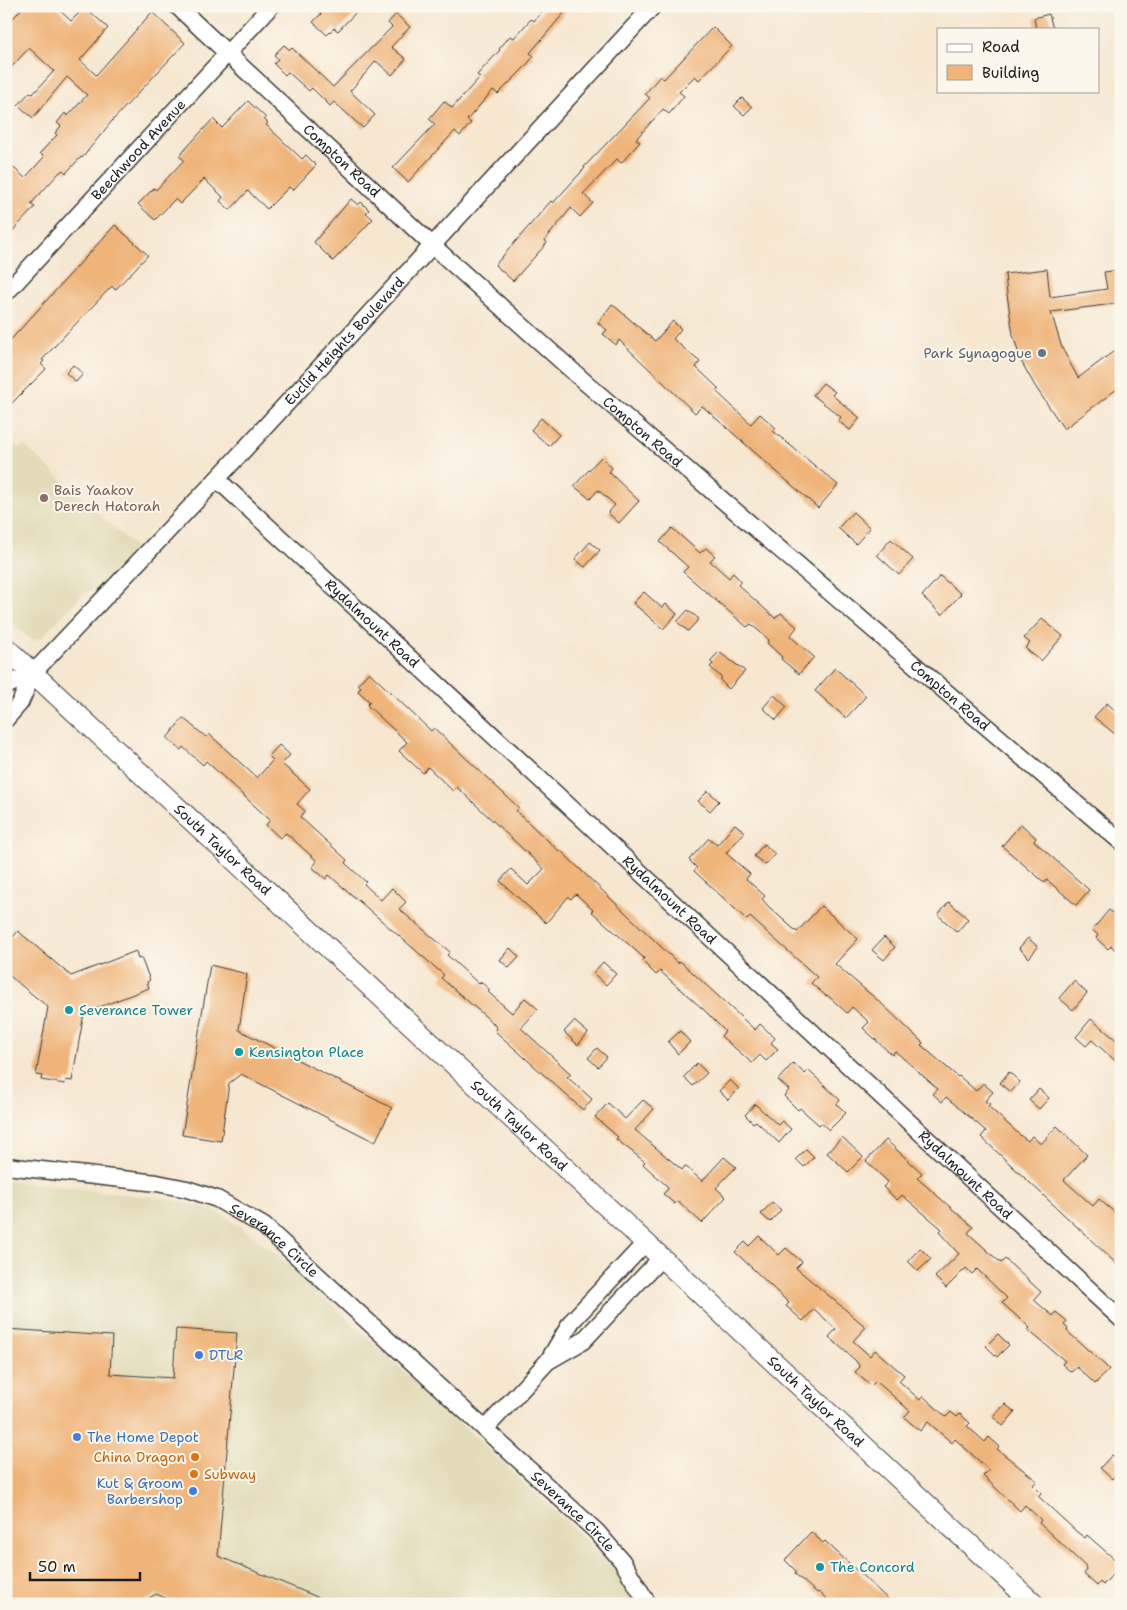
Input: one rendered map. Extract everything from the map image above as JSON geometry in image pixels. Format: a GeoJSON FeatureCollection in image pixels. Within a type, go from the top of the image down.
{"type":"FeatureCollection","features":[{"type":"Feature","properties":{"kind":"main road","name":"South Taylor Road"},"geometry":{"type":"LineString","coordinates":[[6,648],[1034,1604]]}},
{"type":"Feature","properties":{"kind":"street","name":"Compton Road"},"geometry":{"type":"LineString","coordinates":[[177,6],[433,246],[593,390],[1121,842]]}},
{"type":"Feature","properties":{"kind":"street","name":"Beechwood Avenue"},"geometry":{"type":"LineString","coordinates":[[6,293],[271,6]]}},
{"type":"Feature","properties":{"kind":"street","name":"Euclid Heights Boulevard"},"geometry":{"type":"LineString","coordinates":[[33,673],[217,479],[653,6]]}},
{"type":"Feature","properties":{"kind":"street","name":"Rydalmount Road"},"geometry":{"type":"LineString","coordinates":[[217,479],[1121,1319]]}},
{"type":"Feature","properties":{"kind":"street"},"geometry":{"type":"LineString","coordinates":[[6,686],[33,673]]}},
{"type":"Feature","properties":{"kind":"street"},"geometry":{"type":"LineString","coordinates":[[6,719],[20,703],[33,673]]}},
{"type":"Feature","properties":{"kind":"street","name":"Severance Circle"},"geometry":{"type":"LineString","coordinates":[[6,1166],[180,1188],[217,1200],[264,1226],[597,1532],[622,1560],[648,1604]]}},
{"type":"Feature","properties":{"kind":"street"},"geometry":{"type":"LineString","coordinates":[[485,1429],[548,1361],[572,1321],[646,1242]]}},
{"type":"Feature","properties":{"kind":"street"},"geometry":{"type":"LineString","coordinates":[[548,1361],[583,1341],[662,1257]]}},
{"type":"Feature","properties":{"kind":"shaded area","name":"Bais Yaakov Derech Hatorah"},"geometry":{"type":"Polygon","coordinates":[[[6,436],[19,448],[23,444],[136,548],[98,589],[85,592],[42,637],[35,640],[29,638],[6,618],[6,436]]]}},
{"type":"Feature","properties":{"kind":"shaded area"},"geometry":{"type":"Polygon","coordinates":[[[6,1180],[175,1200],[214,1210],[238,1225],[284,1260],[599,1552],[612,1566],[635,1604],[6,1604],[6,1180]]]}},
{"type":"Feature","properties":{"kind":"building"},"geometry":{"type":"Polygon","coordinates":[[[24,6],[55,6],[71,21],[85,7],[108,28],[80,60],[96,75],[152,12],[185,43],[112,121],[82,158],[66,173],[63,170],[59,173],[31,204],[35,207],[6,238],[6,161],[25,178],[44,157],[40,153],[57,135],[55,133],[61,126],[57,123],[65,113],[68,116],[87,95],[67,77],[33,118],[18,105],[30,92],[33,94],[54,71],[29,48],[6,73],[6,26],[24,6]]]}},
{"type":"Feature","properties":{"kind":"building"},"geometry":{"type":"Polygon","coordinates":[[[313,6],[362,6],[338,31],[334,28],[327,35],[313,22],[321,14],[313,6]]]}},
{"type":"Feature","properties":{"kind":"building"},"geometry":{"type":"Polygon","coordinates":[[[547,6],[570,6],[530,53],[534,56],[523,69],[498,94],[493,90],[467,120],[471,123],[460,136],[455,131],[408,182],[393,168],[435,124],[429,119],[444,101],[452,108],[480,77],[477,75],[510,36],[514,38],[531,19],[534,21],[547,6]]]}},
{"type":"Feature","properties":{"kind":"building"},"geometry":{"type":"Polygon","coordinates":[[[396,14],[410,27],[391,47],[406,59],[392,75],[376,61],[350,91],[375,115],[363,128],[334,102],[330,106],[312,88],[309,91],[288,72],[285,75],[274,64],[278,59],[274,55],[284,45],[290,50],[292,48],[333,87],[392,27],[388,23],[396,14]]]}},
{"type":"Feature","properties":{"kind":"building"},"geometry":{"type":"Polygon","coordinates":[[[1049,14],[1053,28],[1036,28],[1034,18],[1049,14]]]}},
{"type":"Feature","properties":{"kind":"building"},"geometry":{"type":"Polygon","coordinates":[[[713,27],[732,46],[699,80],[695,76],[679,92],[684,96],[669,114],[663,109],[636,139],[640,142],[621,163],[617,159],[583,194],[593,203],[580,217],[571,208],[545,240],[547,243],[513,281],[495,265],[551,201],[553,203],[584,167],[650,98],[645,94],[660,76],[664,79],[713,27]]]}},
{"type":"Feature","properties":{"kind":"building"},"geometry":{"type":"Polygon","coordinates":[[[742,98],[752,107],[744,115],[734,106],[742,98]]]}},
{"type":"Feature","properties":{"kind":"building"},"geometry":{"type":"Polygon","coordinates":[[[248,101],[266,118],[264,119],[268,123],[266,125],[302,159],[306,155],[316,165],[293,190],[289,187],[267,209],[248,191],[230,210],[220,201],[223,197],[204,179],[180,204],[175,199],[155,220],[138,204],[154,188],[156,190],[184,160],[179,156],[213,119],[222,128],[248,101]]]}},
{"type":"Feature","properties":{"kind":"building"},"geometry":{"type":"Polygon","coordinates":[[[351,199],[358,205],[361,202],[369,210],[366,213],[373,219],[333,261],[314,242],[351,199]]]}},
{"type":"Feature","properties":{"kind":"building"},"geometry":{"type":"Polygon","coordinates":[[[115,225],[148,255],[115,290],[112,286],[65,335],[42,360],[44,361],[41,364],[46,369],[6,409],[6,345],[115,225]]]}},
{"type":"Feature","properties":{"kind":"building","name":"Park Synagogue"},"geometry":{"type":"Polygon","coordinates":[[[1047,269],[1050,297],[1107,289],[1104,272],[1121,270],[1121,303],[1051,312],[1062,348],[1078,378],[1121,346],[1121,386],[1064,429],[1035,386],[1021,361],[1013,335],[1007,294],[1005,274],[1047,269]]]}},
{"type":"Feature","properties":{"kind":"building"},"geometry":{"type":"Polygon","coordinates":[[[612,304],[655,341],[673,321],[681,329],[673,339],[700,362],[696,367],[719,389],[716,391],[751,424],[760,414],[776,428],[773,431],[838,485],[818,508],[702,406],[695,413],[619,340],[616,345],[603,334],[607,330],[598,323],[612,304]]]}},
{"type":"Feature","properties":{"kind":"building"},"geometry":{"type":"Polygon","coordinates":[[[73,365],[83,374],[76,382],[66,373],[73,365]]]}},
{"type":"Feature","properties":{"kind":"building"},"geometry":{"type":"Polygon","coordinates":[[[823,383],[835,392],[832,395],[860,418],[850,430],[838,421],[841,417],[813,395],[823,383]]]}},
{"type":"Feature","properties":{"kind":"building"},"geometry":{"type":"Polygon","coordinates":[[[541,418],[559,435],[549,446],[531,430],[541,418]]]}},
{"type":"Feature","properties":{"kind":"building"},"geometry":{"type":"Polygon","coordinates":[[[601,457],[612,468],[609,472],[639,501],[619,523],[608,513],[615,505],[598,490],[590,499],[574,486],[601,457]]]}},
{"type":"Feature","properties":{"kind":"building"},"geometry":{"type":"Polygon","coordinates":[[[853,512],[870,528],[856,544],[838,528],[853,512]]]}},
{"type":"Feature","properties":{"kind":"building"},"geometry":{"type":"Polygon","coordinates":[[[672,528],[700,553],[706,548],[715,556],[710,561],[729,578],[733,573],[741,581],[738,585],[775,618],[781,613],[797,627],[790,636],[814,657],[799,674],[781,659],[782,657],[767,643],[769,640],[751,624],[747,627],[683,572],[688,567],[660,542],[672,528]]]}},
{"type":"Feature","properties":{"kind":"building"},"geometry":{"type":"Polygon","coordinates":[[[891,539],[913,559],[899,575],[877,555],[891,539]]]}},
{"type":"Feature","properties":{"kind":"building"},"geometry":{"type":"Polygon","coordinates":[[[590,542],[600,550],[585,567],[575,559],[590,542]]]}},
{"type":"Feature","properties":{"kind":"building"},"geometry":{"type":"Polygon","coordinates":[[[940,576],[961,594],[942,615],[922,596],[940,576]]]}},
{"type":"Feature","properties":{"kind":"building"},"geometry":{"type":"Polygon","coordinates":[[[644,592],[662,608],[666,604],[677,614],[663,629],[633,603],[644,592]]]}},
{"type":"Feature","properties":{"kind":"building"},"geometry":{"type":"Polygon","coordinates":[[[688,610],[699,619],[688,631],[677,622],[688,610]]]}},
{"type":"Feature","properties":{"kind":"building"},"geometry":{"type":"Polygon","coordinates":[[[1042,619],[1063,636],[1041,661],[1025,648],[1030,643],[1024,638],[1042,619]]]}},
{"type":"Feature","properties":{"kind":"building"},"geometry":{"type":"Polygon","coordinates":[[[719,652],[745,671],[729,689],[720,680],[722,678],[710,667],[713,664],[710,661],[719,652]]]}},
{"type":"Feature","properties":{"kind":"building"},"geometry":{"type":"Polygon","coordinates":[[[835,668],[866,696],[846,718],[815,691],[835,668]]]}},
{"type":"Feature","properties":{"kind":"building"},"geometry":{"type":"Polygon","coordinates":[[[369,672],[431,731],[434,728],[519,808],[516,811],[561,851],[678,963],[680,961],[755,1030],[760,1024],[775,1038],[771,1043],[778,1049],[766,1061],[760,1055],[752,1063],[721,1036],[725,1031],[704,1010],[660,971],[656,975],[642,961],[644,958],[591,911],[593,910],[576,894],[571,899],[568,897],[546,923],[500,881],[511,869],[528,885],[544,869],[457,787],[453,791],[428,767],[423,773],[399,751],[407,742],[367,705],[370,702],[358,691],[361,687],[358,684],[369,672]]]}},
{"type":"Feature","properties":{"kind":"building"},"geometry":{"type":"Polygon","coordinates":[[[774,695],[787,707],[776,720],[763,708],[774,695]]]}},
{"type":"Feature","properties":{"kind":"building"},"geometry":{"type":"Polygon","coordinates":[[[1107,703],[1121,716],[1121,739],[1094,717],[1107,703]]]}},
{"type":"Feature","properties":{"kind":"building"},"geometry":{"type":"Polygon","coordinates":[[[183,718],[206,737],[209,734],[257,778],[273,760],[269,756],[279,745],[290,755],[282,764],[310,789],[297,804],[305,811],[300,817],[347,860],[345,863],[366,882],[364,884],[381,900],[392,888],[406,902],[399,909],[450,952],[447,955],[479,984],[481,982],[490,990],[488,992],[512,1013],[525,998],[538,1009],[521,1028],[571,1074],[567,1077],[592,1099],[583,1110],[495,1031],[497,1029],[493,1023],[441,978],[444,975],[329,875],[326,879],[312,867],[316,860],[286,833],[280,838],[266,825],[270,820],[206,761],[203,765],[183,747],[181,750],[167,738],[183,718]]]}},
{"type":"Feature","properties":{"kind":"building"},"geometry":{"type":"Polygon","coordinates":[[[708,791],[719,801],[710,811],[698,801],[708,791]]]}},
{"type":"Feature","properties":{"kind":"building"},"geometry":{"type":"Polygon","coordinates":[[[735,824],[745,832],[726,853],[750,874],[746,879],[765,896],[762,899],[769,907],[797,932],[821,906],[858,939],[835,964],[882,1004],[923,1043],[921,1045],[976,1091],[983,1083],[993,1092],[985,1101],[990,1104],[988,1106],[1028,1141],[1032,1136],[1041,1144],[1057,1126],[1087,1155],[1064,1180],[1093,1206],[1099,1199],[1121,1218],[1121,1268],[981,1137],[986,1131],[946,1097],[942,1102],[933,1094],[938,1089],[895,1051],[892,1055],[863,1028],[869,1022],[852,1007],[847,1013],[826,996],[811,983],[817,977],[750,917],[747,920],[694,871],[697,868],[689,860],[709,838],[717,845],[735,824]]]}},
{"type":"Feature","properties":{"kind":"building"},"geometry":{"type":"Polygon","coordinates":[[[1021,824],[1036,838],[1034,841],[1089,890],[1076,905],[1047,880],[1045,883],[1002,846],[1021,824]]]}},
{"type":"Feature","properties":{"kind":"building"},"geometry":{"type":"Polygon","coordinates":[[[764,844],[775,854],[765,865],[754,856],[764,844]]]}},
{"type":"Feature","properties":{"kind":"building"},"geometry":{"type":"Polygon","coordinates":[[[949,902],[968,919],[957,932],[938,915],[949,902]]]}},
{"type":"Feature","properties":{"kind":"building"},"geometry":{"type":"Polygon","coordinates":[[[1109,910],[1121,920],[1121,955],[1111,946],[1108,949],[1096,938],[1098,935],[1092,930],[1109,910]]]}},
{"type":"Feature","properties":{"kind":"building","name":"Severance Tower"},"geometry":{"type":"Polygon","coordinates":[[[18,931],[71,976],[136,951],[138,959],[141,958],[150,980],[147,982],[149,988],[84,1013],[72,1081],[66,1080],[65,1084],[41,1080],[42,1076],[36,1075],[48,1007],[6,973],[6,932],[13,937],[18,931]]]}},
{"type":"Feature","properties":{"kind":"building"},"geometry":{"type":"Polygon","coordinates":[[[884,937],[895,947],[884,960],[872,950],[884,937]]]}},
{"type":"Feature","properties":{"kind":"building"},"geometry":{"type":"Polygon","coordinates":[[[1028,938],[1038,947],[1029,958],[1019,948],[1028,938]]]}},
{"type":"Feature","properties":{"kind":"building"},"geometry":{"type":"Polygon","coordinates":[[[510,948],[519,957],[509,968],[500,960],[510,948]]]}},
{"type":"Feature","properties":{"kind":"building"},"geometry":{"type":"Polygon","coordinates":[[[603,962],[616,974],[606,985],[593,973],[603,962]]]}},
{"type":"Feature","properties":{"kind":"building","name":"Kensington Place"},"geometry":{"type":"Polygon","coordinates":[[[210,965],[247,974],[239,1030],[392,1108],[375,1142],[241,1074],[229,1083],[221,1141],[182,1135],[210,965]]]}},
{"type":"Feature","properties":{"kind":"building"},"geometry":{"type":"Polygon","coordinates":[[[1074,981],[1087,993],[1073,1010],[1059,998],[1074,981]]]}},
{"type":"Feature","properties":{"kind":"building"},"geometry":{"type":"Polygon","coordinates":[[[1091,1019],[1121,1044],[1121,1066],[1092,1040],[1086,1046],[1076,1037],[1091,1019]]]}},
{"type":"Feature","properties":{"kind":"building"},"geometry":{"type":"Polygon","coordinates":[[[574,1021],[588,1033],[578,1045],[564,1032],[574,1021]]]}},
{"type":"Feature","properties":{"kind":"building"},"geometry":{"type":"Polygon","coordinates":[[[680,1031],[690,1042],[678,1054],[668,1042],[680,1031]]]}},
{"type":"Feature","properties":{"kind":"building"},"geometry":{"type":"Polygon","coordinates":[[[597,1048],[607,1057],[598,1067],[588,1058],[597,1048]]]}},
{"type":"Feature","properties":{"kind":"building"},"geometry":{"type":"Polygon","coordinates":[[[697,1063],[707,1073],[693,1086],[684,1077],[697,1063]]]}},
{"type":"Feature","properties":{"kind":"building"},"geometry":{"type":"Polygon","coordinates":[[[793,1063],[805,1074],[808,1070],[840,1100],[837,1104],[846,1113],[829,1130],[821,1123],[819,1125],[800,1108],[798,1110],[784,1096],[789,1090],[778,1080],[793,1063]]]}},
{"type":"Feature","properties":{"kind":"building"},"geometry":{"type":"Polygon","coordinates":[[[1009,1072],[1020,1082],[1011,1092],[1000,1083],[1009,1072]]]}},
{"type":"Feature","properties":{"kind":"building"},"geometry":{"type":"Polygon","coordinates":[[[730,1080],[739,1089],[728,1100],[719,1091],[730,1080]]]}},
{"type":"Feature","properties":{"kind":"building"},"geometry":{"type":"Polygon","coordinates":[[[1039,1089],[1049,1098],[1039,1109],[1029,1100],[1039,1089]]]}},
{"type":"Feature","properties":{"kind":"building"},"geometry":{"type":"Polygon","coordinates":[[[643,1100],[654,1109],[635,1130],[682,1170],[685,1166],[702,1181],[724,1157],[736,1167],[716,1188],[726,1197],[702,1223],[678,1201],[675,1204],[663,1194],[668,1189],[667,1186],[643,1164],[645,1162],[616,1139],[618,1137],[595,1117],[608,1103],[625,1119],[643,1100]]]}},
{"type":"Feature","properties":{"kind":"building"},"geometry":{"type":"Polygon","coordinates":[[[755,1104],[778,1125],[782,1121],[791,1129],[779,1143],[756,1121],[753,1123],[745,1115],[755,1104]]]}},
{"type":"Feature","properties":{"kind":"building"},"geometry":{"type":"Polygon","coordinates":[[[842,1137],[863,1157],[848,1172],[827,1153],[842,1137]]]}},
{"type":"Feature","properties":{"kind":"building"},"geometry":{"type":"Polygon","coordinates":[[[886,1140],[922,1173],[917,1178],[973,1227],[968,1233],[1001,1263],[1005,1259],[1041,1292],[1034,1300],[1053,1316],[1056,1312],[1067,1321],[1064,1325],[1068,1329],[1067,1331],[1109,1369],[1095,1384],[1077,1367],[1071,1372],[1062,1364],[1065,1361],[1028,1330],[1030,1328],[1002,1303],[1007,1298],[977,1269],[972,1274],[966,1268],[946,1288],[935,1277],[959,1254],[939,1232],[942,1229],[902,1195],[897,1200],[883,1187],[888,1182],[866,1161],[886,1140]]]}},
{"type":"Feature","properties":{"kind":"building"},"geometry":{"type":"Polygon","coordinates":[[[806,1149],[814,1157],[804,1167],[796,1159],[806,1149]]]}},
{"type":"Feature","properties":{"kind":"building"},"geometry":{"type":"Polygon","coordinates":[[[772,1202],[781,1210],[770,1222],[761,1214],[772,1202]]]}},
{"type":"Feature","properties":{"kind":"building"},"geometry":{"type":"Polygon","coordinates":[[[759,1236],[779,1255],[786,1248],[802,1262],[796,1268],[866,1327],[853,1341],[870,1356],[875,1350],[904,1375],[899,1381],[920,1400],[923,1396],[946,1417],[951,1412],[957,1417],[960,1414],[970,1423],[967,1426],[985,1442],[989,1437],[999,1446],[997,1449],[1037,1481],[1033,1485],[1041,1493],[1038,1496],[1077,1532],[1085,1538],[1087,1535],[1121,1565],[1103,1585],[1100,1582],[1097,1586],[1084,1574],[1087,1570],[1086,1567],[1039,1523],[1041,1520],[1025,1505],[1020,1511],[983,1476],[989,1470],[955,1439],[952,1443],[928,1422],[920,1431],[904,1417],[910,1411],[876,1381],[871,1386],[855,1372],[860,1367],[856,1361],[829,1337],[836,1329],[814,1309],[803,1321],[786,1306],[789,1303],[735,1252],[745,1242],[749,1246],[759,1236]]]}},
{"type":"Feature","properties":{"kind":"building"},"geometry":{"type":"Polygon","coordinates":[[[920,1248],[931,1259],[918,1271],[908,1261],[920,1248]]]}},
{"type":"Feature","properties":{"kind":"building"},"geometry":{"type":"Polygon","coordinates":[[[6,1329],[112,1336],[110,1374],[173,1378],[176,1329],[237,1333],[218,1556],[334,1604],[180,1604],[156,1594],[140,1604],[6,1604],[6,1329]]]}},
{"type":"Feature","properties":{"kind":"building"},"geometry":{"type":"Polygon","coordinates":[[[998,1334],[1009,1345],[997,1357],[986,1346],[998,1334]]]}},
{"type":"Feature","properties":{"kind":"building"},"geometry":{"type":"Polygon","coordinates":[[[1005,1404],[1015,1412],[1003,1426],[993,1417],[1005,1404]]]}},
{"type":"Feature","properties":{"kind":"building"},"geometry":{"type":"Polygon","coordinates":[[[1112,1455],[1121,1463],[1121,1469],[1112,1479],[1100,1468],[1112,1455]]]}},
{"type":"Feature","properties":{"kind":"building","name":"The Concord"},"geometry":{"type":"Polygon","coordinates":[[[811,1532],[823,1543],[825,1541],[893,1604],[832,1604],[795,1574],[796,1571],[785,1560],[811,1532]]]}},
{"type":"Feature","properties":{"kind":"place","name":"Park Synagogue"},"geometry":{"type":"Point","coordinates":[1042,353]}},
{"type":"Feature","properties":{"kind":"place","name":"Bais Yaakov Derech Hatorah"},"geometry":{"type":"Point","coordinates":[44,498]}},
{"type":"Feature","properties":{"kind":"place","name":"Severance Tower"},"geometry":{"type":"Point","coordinates":[69,1010]}},
{"type":"Feature","properties":{"kind":"place","name":"Kensington Place"},"geometry":{"type":"Point","coordinates":[239,1052]}},
{"type":"Feature","properties":{"kind":"place","name":"DTLR"},"geometry":{"type":"Point","coordinates":[199,1355]}},
{"type":"Feature","properties":{"kind":"place","name":"The Home Depot"},"geometry":{"type":"Point","coordinates":[77,1437]}},
{"type":"Feature","properties":{"kind":"place","name":"China Dragon"},"geometry":{"type":"Point","coordinates":[195,1457]}},
{"type":"Feature","properties":{"kind":"place","name":"Subway"},"geometry":{"type":"Point","coordinates":[194,1474]}},
{"type":"Feature","properties":{"kind":"place","name":"Kut & Groom Barbershop"},"geometry":{"type":"Point","coordinates":[193,1491]}},
{"type":"Feature","properties":{"kind":"place","name":"The Concord"},"geometry":{"type":"Point","coordinates":[820,1567]}}]}
